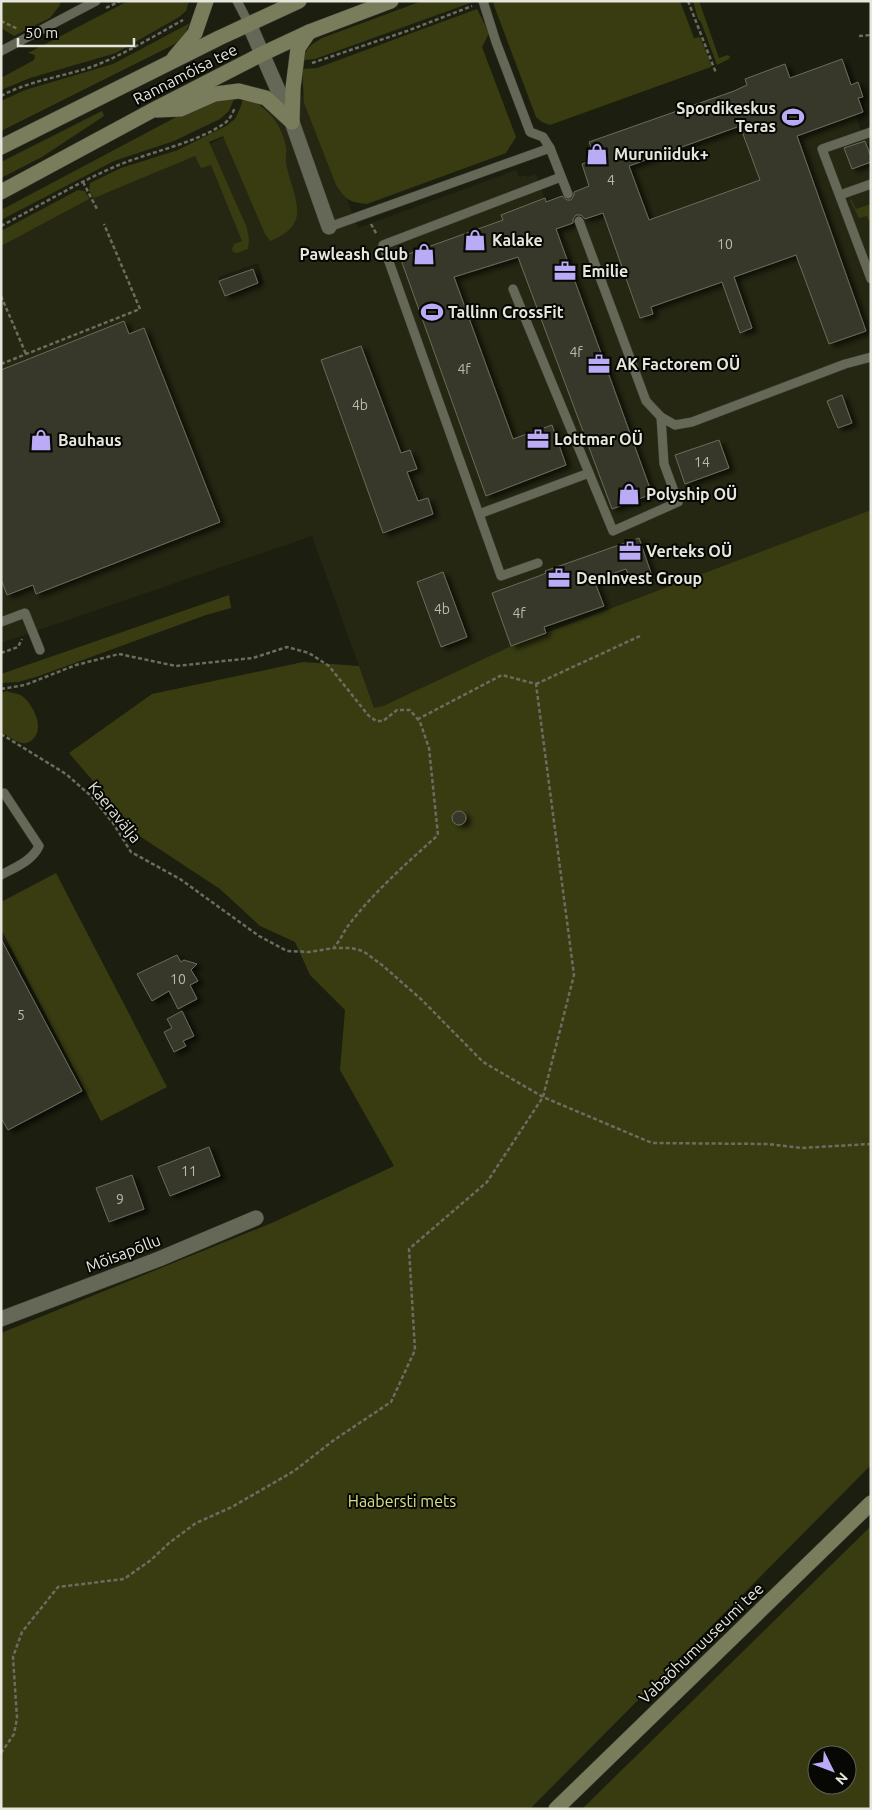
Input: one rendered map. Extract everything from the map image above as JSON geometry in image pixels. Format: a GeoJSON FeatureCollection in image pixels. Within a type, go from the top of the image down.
{"type":"FeatureCollection","features":[{"type":"Feature","properties":{"kind":"main road"},"geometry":{"type":"LineString","coordinates":[[169,63],[195,33],[206,1]]}},
{"type":"Feature","properties":{"kind":"main road","name":"Rannamõisa tee"},"geometry":{"type":"LineString","coordinates":[[1,147],[298,1]]}},
{"type":"Feature","properties":{"kind":"main road","name":"Rannamõisa tee"},"geometry":{"type":"LineString","coordinates":[[1,192],[262,54],[308,32],[392,1]]}},
{"type":"Feature","properties":{"kind":"main road"},"geometry":{"type":"LineString","coordinates":[[292,122],[293,88],[298,48],[308,32]]}},
{"type":"Feature","properties":{"kind":"main road"},"geometry":{"type":"LineString","coordinates":[[153,110],[180,109],[215,94],[239,91],[266,98],[292,122]]}},
{"type":"Feature","properties":{"kind":"main road","name":"Vabaõhumuuseumi tee"},"geometry":{"type":"LineString","coordinates":[[556,1809],[871,1503]]}},
{"type":"Feature","properties":{"kind":"street"},"geometry":{"type":"LineString","coordinates":[[249,24],[292,122],[329,227]]}},
{"type":"Feature","properties":{"kind":"street","name":"Mõisapõllu"},"geometry":{"type":"LineString","coordinates":[[1,1319],[160,1258],[256,1218]]}},
{"type":"Feature","properties":{"kind":"lane"},"geometry":{"type":"LineString","coordinates":[[1,50],[96,1]]}},
{"type":"Feature","properties":{"kind":"lane"},"geometry":{"type":"LineString","coordinates":[[237,1],[249,24]]}},
{"type":"Feature","properties":{"kind":"lane"},"geometry":{"type":"LineString","coordinates":[[484,1],[496,42],[530,132],[543,137],[550,148],[568,194]]}},
{"type":"Feature","properties":{"kind":"lane"},"geometry":{"type":"LineString","coordinates":[[871,132],[822,149],[871,279]]}},
{"type":"Feature","properties":{"kind":"lane"},"geometry":{"type":"LineString","coordinates":[[329,227],[550,148]]}},
{"type":"Feature","properties":{"kind":"lane"},"geometry":{"type":"LineString","coordinates":[[538,564],[501,576],[383,245],[561,177]]}},
{"type":"Feature","properties":{"kind":"lane"},"geometry":{"type":"LineString","coordinates":[[840,195],[871,184]]}},
{"type":"Feature","properties":{"kind":"lane"},"geometry":{"type":"LineString","coordinates":[[579,221],[646,400],[661,417],[675,425],[692,422],[845,364],[871,357]]}},
{"type":"Feature","properties":{"kind":"lane"},"geometry":{"type":"LineString","coordinates":[[513,289],[613,530],[678,502],[664,464],[661,417]]}},
{"type":"Feature","properties":{"kind":"lane"},"geometry":{"type":"LineString","coordinates":[[479,514],[589,473]]}},
{"type":"Feature","properties":{"kind":"lane"},"geometry":{"type":"LineString","coordinates":[[1,622],[25,613],[40,650]]}},
{"type":"Feature","properties":{"kind":"lane"},"geometry":{"type":"LineString","coordinates":[[1,875],[35,855],[39,846],[4,793]]}},
{"type":"Feature","properties":{"kind":"path"},"geometry":{"type":"LineString","coordinates":[[688,1],[716,73]]}},
{"type":"Feature","properties":{"kind":"path"},"geometry":{"type":"LineString","coordinates":[[312,63],[407,31],[474,5]]}},
{"type":"Feature","properties":{"kind":"path"},"geometry":{"type":"LineString","coordinates":[[1,96],[32,83],[92,66],[128,51],[188,17]]}},
{"type":"Feature","properties":{"kind":"path"},"geometry":{"type":"LineString","coordinates":[[859,36],[871,35]]}},
{"type":"Feature","properties":{"kind":"path"},"geometry":{"type":"LineString","coordinates":[[1,226],[114,167],[143,155],[177,145],[207,132],[225,122],[231,116],[238,102]]}},
{"type":"Feature","properties":{"kind":"path"},"geometry":{"type":"LineString","coordinates":[[83,182],[97,209]]}},
{"type":"Feature","properties":{"kind":"path"},"geometry":{"type":"LineString","coordinates":[[365,214],[383,245]]}},
{"type":"Feature","properties":{"kind":"path"},"geometry":{"type":"LineString","coordinates":[[1,364],[140,309],[104,224]]}},
{"type":"Feature","properties":{"kind":"path"},"geometry":{"type":"LineString","coordinates":[[1,296],[26,354]]}},
{"type":"Feature","properties":{"kind":"path"},"geometry":{"type":"LineString","coordinates":[[418,719],[502,674],[536,684],[640,636]]}},
{"type":"Feature","properties":{"kind":"path"},"geometry":{"type":"LineString","coordinates":[[1,653],[18,647],[22,639]]}},
{"type":"Feature","properties":{"kind":"path"},"geometry":{"type":"LineString","coordinates":[[1,689],[25,685],[76,665],[119,654],[176,666],[253,658],[287,648],[309,654],[329,666],[368,715],[376,721],[383,721],[397,710],[410,710],[418,719],[429,748],[438,835],[383,887],[350,923],[334,948]]}},
{"type":"Feature","properties":{"kind":"path"},"geometry":{"type":"LineString","coordinates":[[1,1753],[14,1734],[17,1718],[12,1657],[22,1632],[58,1587],[124,1578],[151,1560],[169,1543],[196,1523],[232,1507],[294,1471],[334,1440],[391,1402],[414,1350],[409,1249],[487,1182],[543,1097],[574,975],[536,684]]}},
{"type":"Feature","properties":{"kind":"path","name":"Kaeravälja"},"geometry":{"type":"LineString","coordinates":[[1,734],[66,774],[91,796],[131,852],[180,879],[259,936],[287,951],[309,952],[334,948]]}},
{"type":"Feature","properties":{"kind":"path"},"geometry":{"type":"LineString","coordinates":[[334,948],[351,948],[363,951],[382,965],[422,1000],[483,1062],[543,1097],[652,1143],[768,1144],[801,1148],[871,1144]]}},
{"type":"Feature","properties":{"kind":"shaded area"},"geometry":{"type":"Polygon","coordinates":[[[307,93],[358,228],[516,170],[519,177],[536,174],[546,202],[589,187],[584,173],[610,163],[651,158],[732,129],[738,120],[760,180],[807,163],[797,136],[856,115],[861,131],[871,134],[871,510],[511,646],[383,706],[374,708],[312,536],[1,643],[1,239],[101,186],[204,147],[307,93]],[[258,263],[218,277],[225,296],[264,283],[258,263]]]}},
{"type":"Feature","properties":{"kind":"green space"},"geometry":{"type":"Polygon","coordinates":[[[1,1],[60,1],[60,5],[50,18],[14,36],[1,28],[1,1]]]}},
{"type":"Feature","properties":{"kind":"green space"},"geometry":{"type":"Polygon","coordinates":[[[128,1],[189,1],[186,11],[179,17],[116,53],[30,78],[1,90],[1,78],[34,60],[35,55],[28,53],[128,1]]]}},
{"type":"Feature","properties":{"kind":"green space"},"geometry":{"type":"Polygon","coordinates":[[[422,1],[473,2],[315,59],[304,60],[307,49],[322,38],[422,1]]]}},
{"type":"Feature","properties":{"kind":"green space"},"geometry":{"type":"Polygon","coordinates":[[[497,1],[680,1],[694,38],[700,37],[711,67],[550,125],[536,117],[493,3],[497,1]]]}},
{"type":"Feature","properties":{"kind":"green space"},"geometry":{"type":"Polygon","coordinates":[[[693,1],[699,1],[719,58],[728,55],[730,57],[717,65],[701,22],[698,19],[693,1]]]}},
{"type":"Feature","properties":{"kind":"green space"},"geometry":{"type":"Polygon","coordinates":[[[477,9],[489,33],[482,47],[516,137],[506,153],[367,204],[348,199],[336,185],[304,103],[302,69],[317,68],[477,9]]]}},
{"type":"Feature","properties":{"kind":"green space"},"geometry":{"type":"Polygon","coordinates":[[[190,23],[182,38],[173,45],[1,131],[1,101],[25,90],[113,64],[190,23]]]}},
{"type":"Feature","properties":{"kind":"green space"},"geometry":{"type":"Polygon","coordinates":[[[243,97],[265,109],[281,130],[284,138],[286,163],[297,208],[296,218],[292,226],[284,234],[270,241],[265,234],[223,136],[209,142],[247,228],[248,249],[237,253],[233,252],[234,244],[242,241],[211,165],[201,168],[195,156],[94,198],[89,190],[90,183],[121,168],[178,150],[226,126],[235,119],[243,97]]]}},
{"type":"Feature","properties":{"kind":"green space"},"geometry":{"type":"Polygon","coordinates":[[[234,99],[229,111],[220,119],[174,141],[114,161],[1,220],[1,210],[180,115],[219,100],[234,99]]]}},
{"type":"Feature","properties":{"kind":"green space"},"geometry":{"type":"Polygon","coordinates":[[[102,111],[104,116],[42,157],[1,178],[1,162],[102,111]]]}},
{"type":"Feature","properties":{"kind":"green space"},"geometry":{"type":"Polygon","coordinates":[[[78,190],[85,191],[89,199],[1,246],[1,231],[78,190]]]}},
{"type":"Feature","properties":{"kind":"green space"},"geometry":{"type":"Polygon","coordinates":[[[851,199],[856,209],[871,204],[871,219],[868,220],[867,216],[859,218],[851,199]]]}},
{"type":"Feature","properties":{"kind":"green space","name":"Haabersti mets"},"geometry":{"type":"Polygon","coordinates":[[[871,510],[871,1465],[530,1809],[1,1809],[1,1333],[274,1222],[394,1166],[340,1070],[345,1010],[310,975],[295,942],[260,926],[220,889],[141,837],[69,753],[152,694],[303,662],[359,666],[374,708],[383,706],[511,646],[871,510]]]}},
{"type":"Feature","properties":{"kind":"green space"},"geometry":{"type":"Polygon","coordinates":[[[229,595],[231,608],[206,615],[39,676],[18,682],[1,683],[1,674],[229,595]]]}},
{"type":"Feature","properties":{"kind":"green space"},"geometry":{"type":"Polygon","coordinates":[[[7,691],[22,696],[34,711],[38,730],[32,740],[27,743],[17,741],[1,732],[1,693],[7,691]]]}},
{"type":"Feature","properties":{"kind":"green space"},"geometry":{"type":"Polygon","coordinates":[[[56,873],[167,1087],[101,1121],[1,929],[1,902],[56,873]]]}},
{"type":"Feature","properties":{"kind":"green space"},"geometry":{"type":"Polygon","coordinates":[[[871,1526],[871,1809],[582,1809],[871,1526]]]}},
{"type":"Feature","properties":{"kind":"building"},"geometry":{"type":"Polygon","coordinates":[[[842,59],[851,85],[858,82],[863,97],[858,98],[863,112],[797,136],[866,331],[829,344],[796,255],[734,277],[752,328],[740,333],[722,282],[651,307],[653,314],[640,318],[603,213],[585,219],[581,215],[576,215],[573,223],[556,229],[652,494],[612,509],[518,257],[454,277],[513,439],[552,425],[566,465],[486,496],[400,257],[503,220],[501,215],[545,198],[546,202],[562,196],[567,200],[571,200],[574,192],[589,186],[582,164],[595,159],[589,142],[734,91],[747,85],[745,79],[785,64],[790,78],[842,59]],[[740,126],[629,166],[649,220],[760,180],[740,126]]]}},
{"type":"Feature","properties":{"kind":"building"},"geometry":{"type":"Polygon","coordinates":[[[865,141],[871,162],[852,169],[844,148],[865,141]]]}},
{"type":"Feature","properties":{"kind":"building"},"geometry":{"type":"Polygon","coordinates":[[[253,269],[258,283],[225,296],[219,281],[253,269]]]}},
{"type":"Feature","properties":{"kind":"building"},"geometry":{"type":"Polygon","coordinates":[[[124,321],[129,334],[144,328],[220,522],[36,594],[33,585],[7,595],[1,579],[1,370],[124,321]]]}},
{"type":"Feature","properties":{"kind":"building"},"geometry":{"type":"Polygon","coordinates":[[[361,346],[401,453],[410,450],[417,469],[407,472],[418,501],[428,498],[433,514],[383,533],[321,360],[361,346]]]}},
{"type":"Feature","properties":{"kind":"building"},"geometry":{"type":"Polygon","coordinates":[[[842,395],[852,423],[838,428],[827,401],[842,395]]]}},
{"type":"Feature","properties":{"kind":"building"},"geometry":{"type":"Polygon","coordinates":[[[719,440],[729,468],[685,484],[675,455],[719,440]]]}},
{"type":"Feature","properties":{"kind":"building"},"geometry":{"type":"Polygon","coordinates":[[[639,538],[651,573],[631,580],[626,569],[594,580],[604,606],[544,627],[546,633],[511,646],[492,593],[539,576],[546,573],[545,571],[639,538]]]}},
{"type":"Feature","properties":{"kind":"building"},"geometry":{"type":"Polygon","coordinates":[[[443,572],[467,637],[441,647],[417,582],[443,572]]]}},
{"type":"Feature","properties":{"kind":"building"},"geometry":{"type":"Polygon","coordinates":[[[456,811],[462,811],[466,818],[462,825],[456,825],[452,821],[452,815],[456,811]]]}},
{"type":"Feature","properties":{"kind":"building"},"geometry":{"type":"Polygon","coordinates":[[[1,939],[82,1091],[8,1130],[1,1118],[1,939]]]}},
{"type":"Feature","properties":{"kind":"building"},"geometry":{"type":"Polygon","coordinates":[[[177,955],[181,962],[184,960],[197,964],[191,970],[198,981],[190,985],[197,999],[178,1009],[169,991],[152,1001],[137,974],[177,955]]]}},
{"type":"Feature","properties":{"kind":"building"},"geometry":{"type":"Polygon","coordinates":[[[182,1011],[194,1036],[183,1041],[186,1046],[174,1052],[164,1032],[172,1028],[167,1019],[182,1011]]]}},
{"type":"Feature","properties":{"kind":"building"},"geometry":{"type":"Polygon","coordinates":[[[209,1147],[220,1176],[170,1196],[158,1167],[209,1147]]]}},
{"type":"Feature","properties":{"kind":"building"},"geometry":{"type":"Polygon","coordinates":[[[132,1175],[144,1209],[109,1222],[96,1188],[132,1175]]]}},
{"type":"Feature","properties":{"kind":"place","name":"Spordikeskus Teras"},"geometry":{"type":"Point","coordinates":[793,117]}},
{"type":"Feature","properties":{"kind":"place","name":"Muruniiduk+"},"geometry":{"type":"Point","coordinates":[597,154]}},
{"type":"Feature","properties":{"kind":"place","name":"Kalake"},"geometry":{"type":"Point","coordinates":[475,240]}},
{"type":"Feature","properties":{"kind":"place","name":"Pawleash Club"},"geometry":{"type":"Point","coordinates":[424,254]}},
{"type":"Feature","properties":{"kind":"place","name":"Emilie"},"geometry":{"type":"Point","coordinates":[565,271]}},
{"type":"Feature","properties":{"kind":"place","name":"Tallinn CrossFit"},"geometry":{"type":"Point","coordinates":[432,312]}},
{"type":"Feature","properties":{"kind":"place","name":"AK Factorem OÜ"},"geometry":{"type":"Point","coordinates":[599,364]}},
{"type":"Feature","properties":{"kind":"place","name":"Lottmar OÜ"},"geometry":{"type":"Point","coordinates":[538,439]}},
{"type":"Feature","properties":{"kind":"place","name":"Bauhaus"},"geometry":{"type":"Point","coordinates":[41,440]}},
{"type":"Feature","properties":{"kind":"place","name":"Polyship OÜ"},"geometry":{"type":"Point","coordinates":[629,494]}},
{"type":"Feature","properties":{"kind":"place","name":"Verteks OÜ"},"geometry":{"type":"Point","coordinates":[630,551]}},
{"type":"Feature","properties":{"kind":"place","name":"DenInvest Group"},"geometry":{"type":"Point","coordinates":[559,578]}}]}
